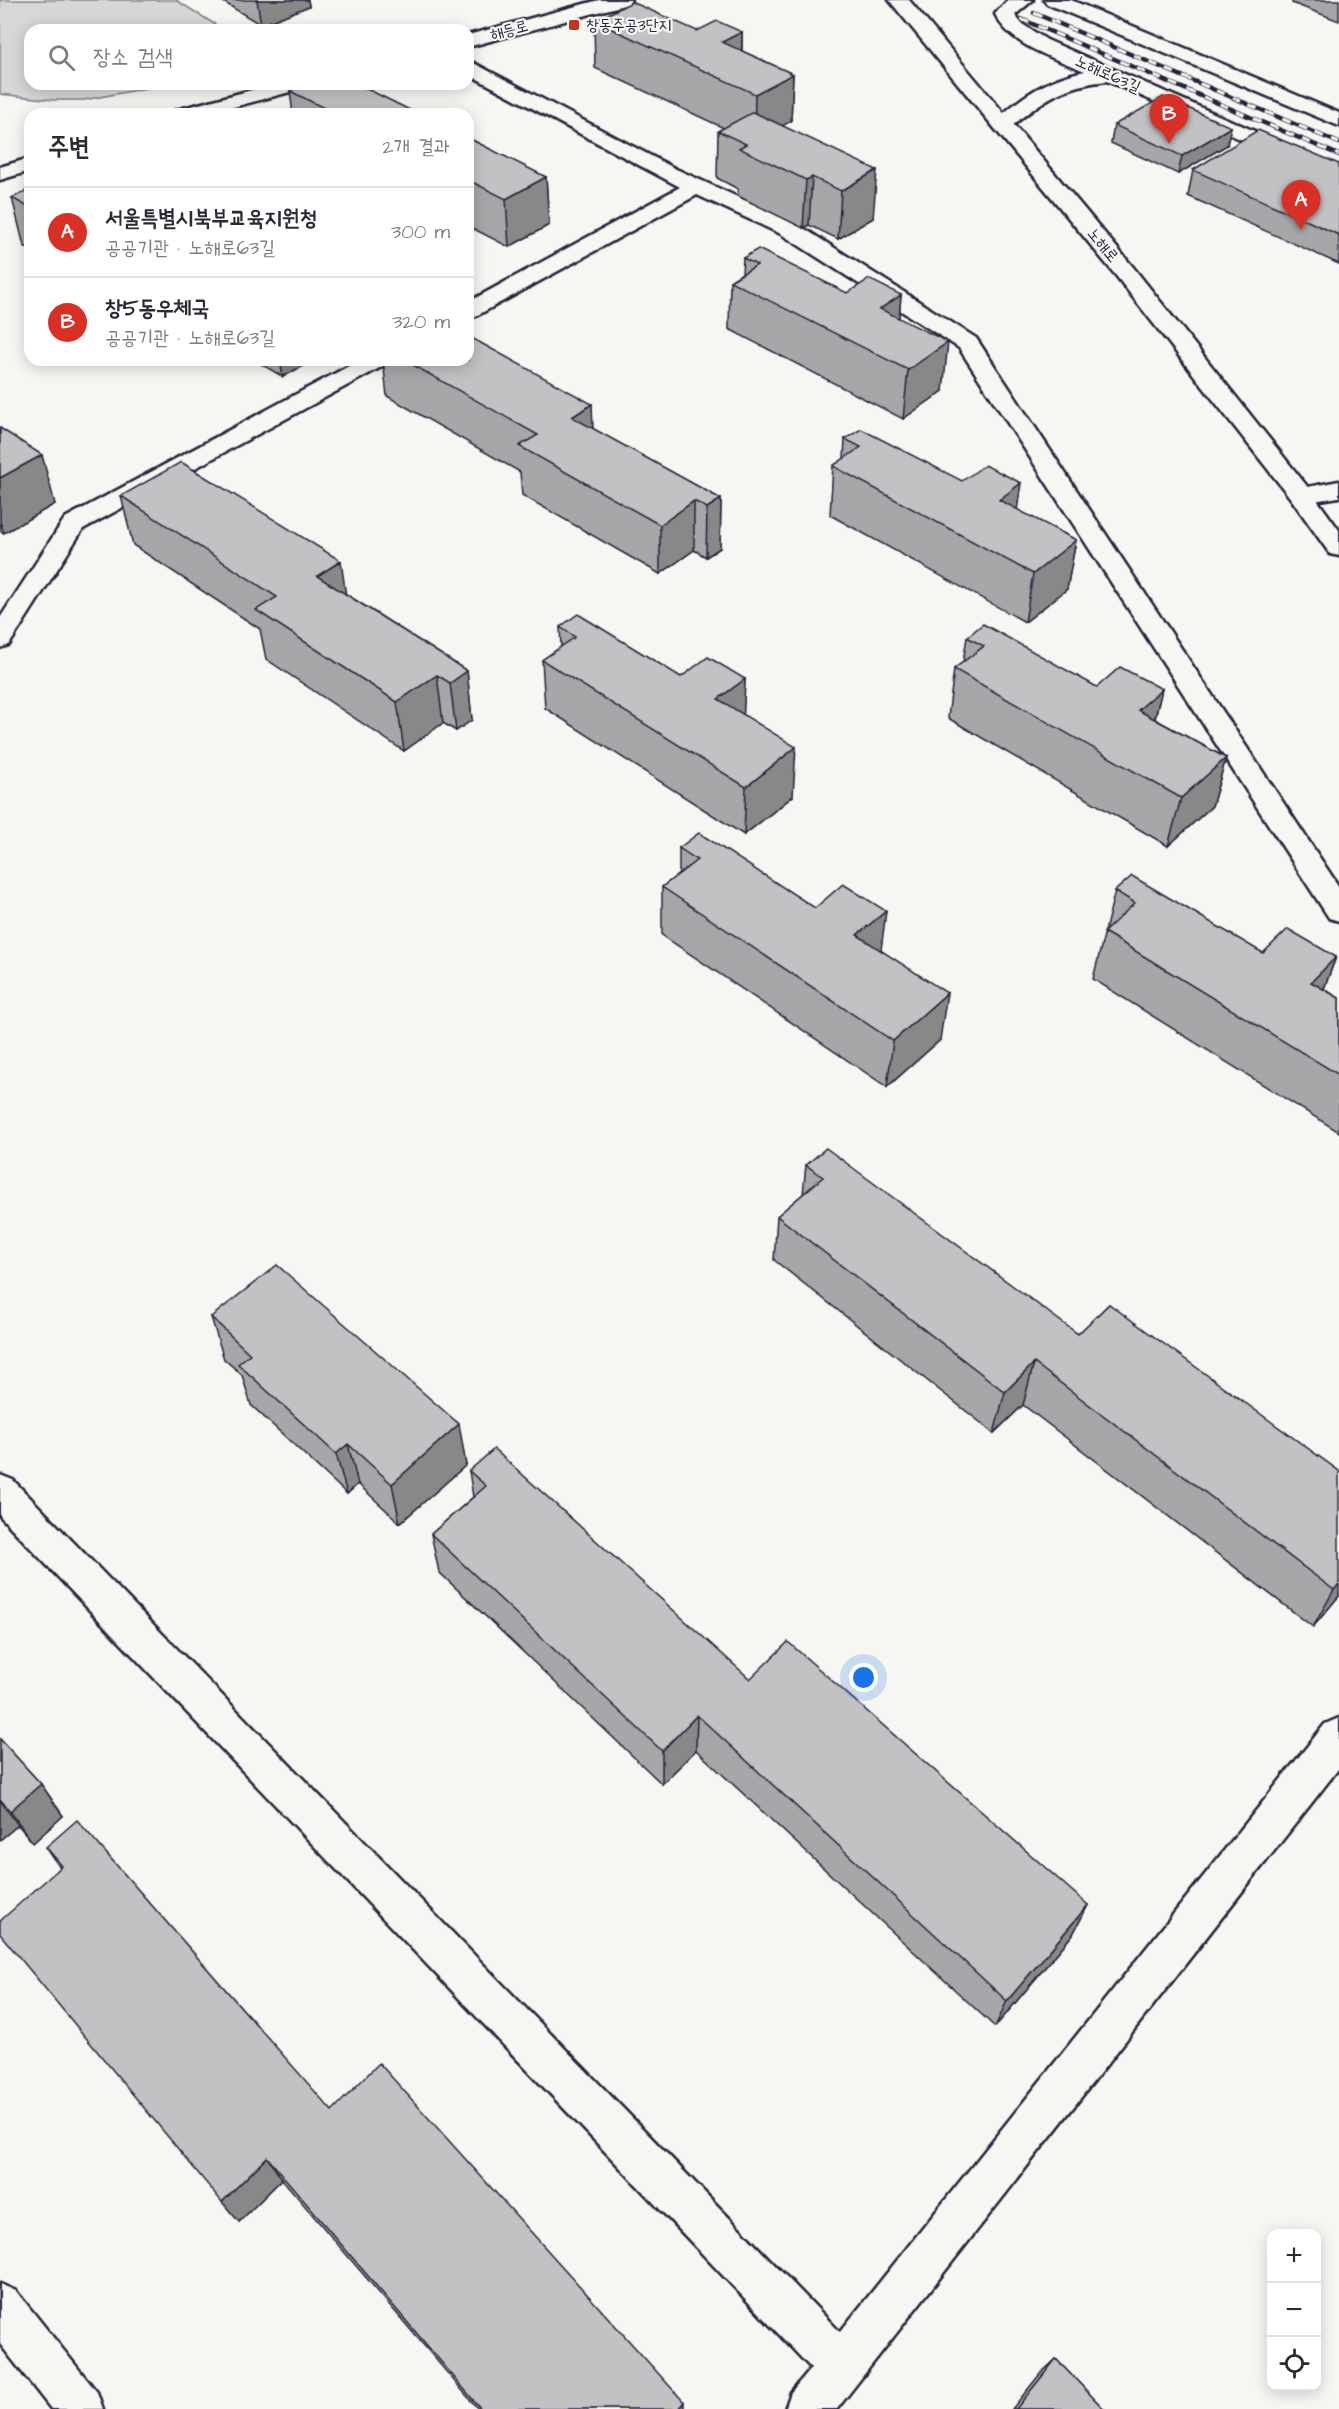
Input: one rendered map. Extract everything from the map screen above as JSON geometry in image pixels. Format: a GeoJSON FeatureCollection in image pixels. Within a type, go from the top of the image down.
{"type":"FeatureCollection","features":[{"type":"Feature","properties":{"kind":"street","name":"해등로"},"geometry":{"type":"LineString","coordinates":[[474,38],[621,0]]}},
{"type":"Feature","properties":{"kind":"street","name":"노해로"},"geometry":{"type":"LineString","coordinates":[[899,0],[1125,272],[1301,495],[1339,548]]}},
{"type":"Feature","properties":{"kind":"street","name":"노해로63길"},"geometry":{"type":"LineString","coordinates":[[1023,0],[1017,2],[1005,14],[1017,29],[1040,44],[1339,176]]}},
{"type":"Feature","properties":{"kind":"street"},"geometry":{"type":"LineString","coordinates":[[1054,0],[1339,120]]}},
{"type":"Feature","properties":{"kind":"street"},"geometry":{"type":"LineString","coordinates":[[474,69],[668,174],[789,229],[968,343],[1339,910]]}},
{"type":"Feature","properties":{"kind":"street"},"geometry":{"type":"LineString","coordinates":[[1003,124],[1044,90],[1082,78],[1109,75]]}},
{"type":"Feature","properties":{"kind":"street"},"geometry":{"type":"LineString","coordinates":[[206,108],[275,90]]}},
{"type":"Feature","properties":{"kind":"street"},"geometry":{"type":"LineString","coordinates":[[0,174],[24,166]]}},
{"type":"Feature","properties":{"kind":"street"},"geometry":{"type":"LineString","coordinates":[[474,307],[696,187]]}},
{"type":"Feature","properties":{"kind":"street"},"geometry":{"type":"LineString","coordinates":[[0,639],[74,524],[366,366]]}},
{"type":"Feature","properties":{"kind":"street"},"geometry":{"type":"LineString","coordinates":[[1301,495],[1339,489]]}},
{"type":"Feature","properties":{"kind":"street"},"geometry":{"type":"LineString","coordinates":[[0,1491],[842,2367]]}},
{"type":"Feature","properties":{"kind":"street"},"geometry":{"type":"LineString","coordinates":[[808,2409],[1339,1737]]}},
{"type":"Feature","properties":{"kind":"street"},"geometry":{"type":"LineString","coordinates":[[0,2307],[80,2409]]}},
{"type":"Feature","properties":{"kind":"shaded area"},"geometry":{"type":"Polygon","coordinates":[[[0,0],[176,0],[214,24],[24,24],[24,90],[136,90],[84,100],[54,100],[0,94],[0,0]]]}},
{"type":"Feature","properties":{"kind":"building"},"geometry":{"type":"Polygon","coordinates":[[[632,2],[697,31],[717,21],[742,32],[722,42],[793,74],[755,94],[594,21],[632,2]]]}},
{"type":"Feature","properties":{"kind":"building"},"geometry":{"type":"Polygon","coordinates":[[[369,90],[406,108],[324,108],[290,91],[369,90]]]}},
{"type":"Feature","properties":{"kind":"building"},"geometry":{"type":"Polygon","coordinates":[[[1163,97],[1231,127],[1182,156],[1114,125],[1163,97]]]}},
{"type":"Feature","properties":{"kind":"building"},"geometry":{"type":"Polygon","coordinates":[[[753,112],[877,170],[841,191],[812,177],[806,180],[739,148],[746,144],[718,131],[753,112]]]}},
{"type":"Feature","properties":{"kind":"building"},"geometry":{"type":"Polygon","coordinates":[[[1258,130],[1339,164],[1339,235],[1193,170],[1258,130]]]}},
{"type":"Feature","properties":{"kind":"building"},"geometry":{"type":"Polygon","coordinates":[[[474,141],[546,177],[506,199],[474,183],[474,141]]]}},
{"type":"Feature","properties":{"kind":"building"},"geometry":{"type":"Polygon","coordinates":[[[24,192],[24,205],[12,198],[24,192]]]}},
{"type":"Feature","properties":{"kind":"building"},"geometry":{"type":"Polygon","coordinates":[[[758,249],[847,293],[869,279],[901,295],[880,309],[948,342],[908,370],[730,281],[757,265],[743,258],[758,249]]]}},
{"type":"Feature","properties":{"kind":"building"},"geometry":{"type":"Polygon","coordinates":[[[474,339],[592,404],[572,417],[721,499],[707,508],[694,501],[660,525],[519,446],[538,435],[415,366],[474,366],[474,339]]]}},
{"type":"Feature","properties":{"kind":"building"},"geometry":{"type":"Polygon","coordinates":[[[0,428],[42,455],[0,478],[0,428]]]}},
{"type":"Feature","properties":{"kind":"building"},"geometry":{"type":"Polygon","coordinates":[[[861,429],[962,481],[985,465],[1021,483],[999,500],[1076,540],[1033,574],[833,466],[861,447],[845,439],[861,429]]]}},
{"type":"Feature","properties":{"kind":"building"},"geometry":{"type":"Polygon","coordinates":[[[181,462],[341,561],[317,576],[467,671],[450,683],[437,675],[397,702],[256,610],[277,597],[121,496],[181,462]]]}},
{"type":"Feature","properties":{"kind":"building"},"geometry":{"type":"Polygon","coordinates":[[[578,614],[681,677],[708,657],[745,679],[718,699],[796,747],[746,787],[542,660],[575,637],[560,627],[578,614]]]}},
{"type":"Feature","properties":{"kind":"building"},"geometry":{"type":"Polygon","coordinates":[[[983,624],[1097,687],[1120,667],[1162,689],[1138,710],[1226,758],[1181,798],[954,669],[984,646],[967,637],[983,624]]]}},
{"type":"Feature","properties":{"kind":"building"},"geometry":{"type":"Polygon","coordinates":[[[699,833],[815,908],[843,884],[886,911],[857,935],[947,993],[893,1041],[662,887],[697,860],[679,848],[699,833]]]}},
{"type":"Feature","properties":{"kind":"building"},"geometry":{"type":"Polygon","coordinates":[[[1132,876],[1263,953],[1288,929],[1336,957],[1311,982],[1339,998],[1339,1075],[1104,932],[1135,903],[1115,891],[1132,876]]]}},
{"type":"Feature","properties":{"kind":"building"},"geometry":{"type":"Polygon","coordinates":[[[826,1148],[1078,1334],[1109,1304],[1339,1471],[1339,1584],[1334,1590],[1034,1363],[1005,1392],[777,1216],[823,1177],[806,1165],[826,1148]]]}},
{"type":"Feature","properties":{"kind":"building"},"geometry":{"type":"Polygon","coordinates":[[[277,1265],[459,1424],[392,1484],[348,1444],[336,1454],[238,1364],[250,1354],[211,1317],[277,1265]]]}},
{"type":"Feature","properties":{"kind":"building"},"geometry":{"type":"Polygon","coordinates":[[[494,1449],[750,1679],[788,1642],[1088,1905],[1007,2001],[697,1715],[662,1751],[431,1534],[486,1486],[469,1471],[494,1449]]]}},
{"type":"Feature","properties":{"kind":"building"},"geometry":{"type":"Polygon","coordinates":[[[0,1739],[41,1784],[10,1811],[0,1799],[0,1739]]]}},
{"type":"Feature","properties":{"kind":"building"},"geometry":{"type":"Polygon","coordinates":[[[77,1820],[332,2111],[379,2063],[684,2402],[678,2409],[481,2409],[267,2157],[222,2202],[0,1934],[0,1921],[62,1866],[46,1847],[77,1820]]]}},
{"type":"Feature","properties":{"kind":"building"},"geometry":{"type":"Polygon","coordinates":[[[1056,2359],[1104,2409],[1016,2409],[1056,2359]]]}},
{"type":"Feature","properties":{"kind":"railway"},"geometry":{"type":"LineString","coordinates":[[1034,13],[1339,143]]}},
{"type":"Feature","properties":{"kind":"railway"},"geometry":{"type":"LineString","coordinates":[[1021,19],[1339,155]]}},
{"type":"Feature","properties":{"kind":"place","name":"창동주공3단지"},"geometry":{"type":"Point","coordinates":[574,25]}},
{"type":"Feature","properties":{"kind":"place","name":"창5동우체국"},"geometry":{"type":"Point","coordinates":[1169,144]}},
{"type":"Feature","properties":{"kind":"place","name":"서울특별시북부교육지원청"},"geometry":{"type":"Point","coordinates":[1301,230]}}]}
